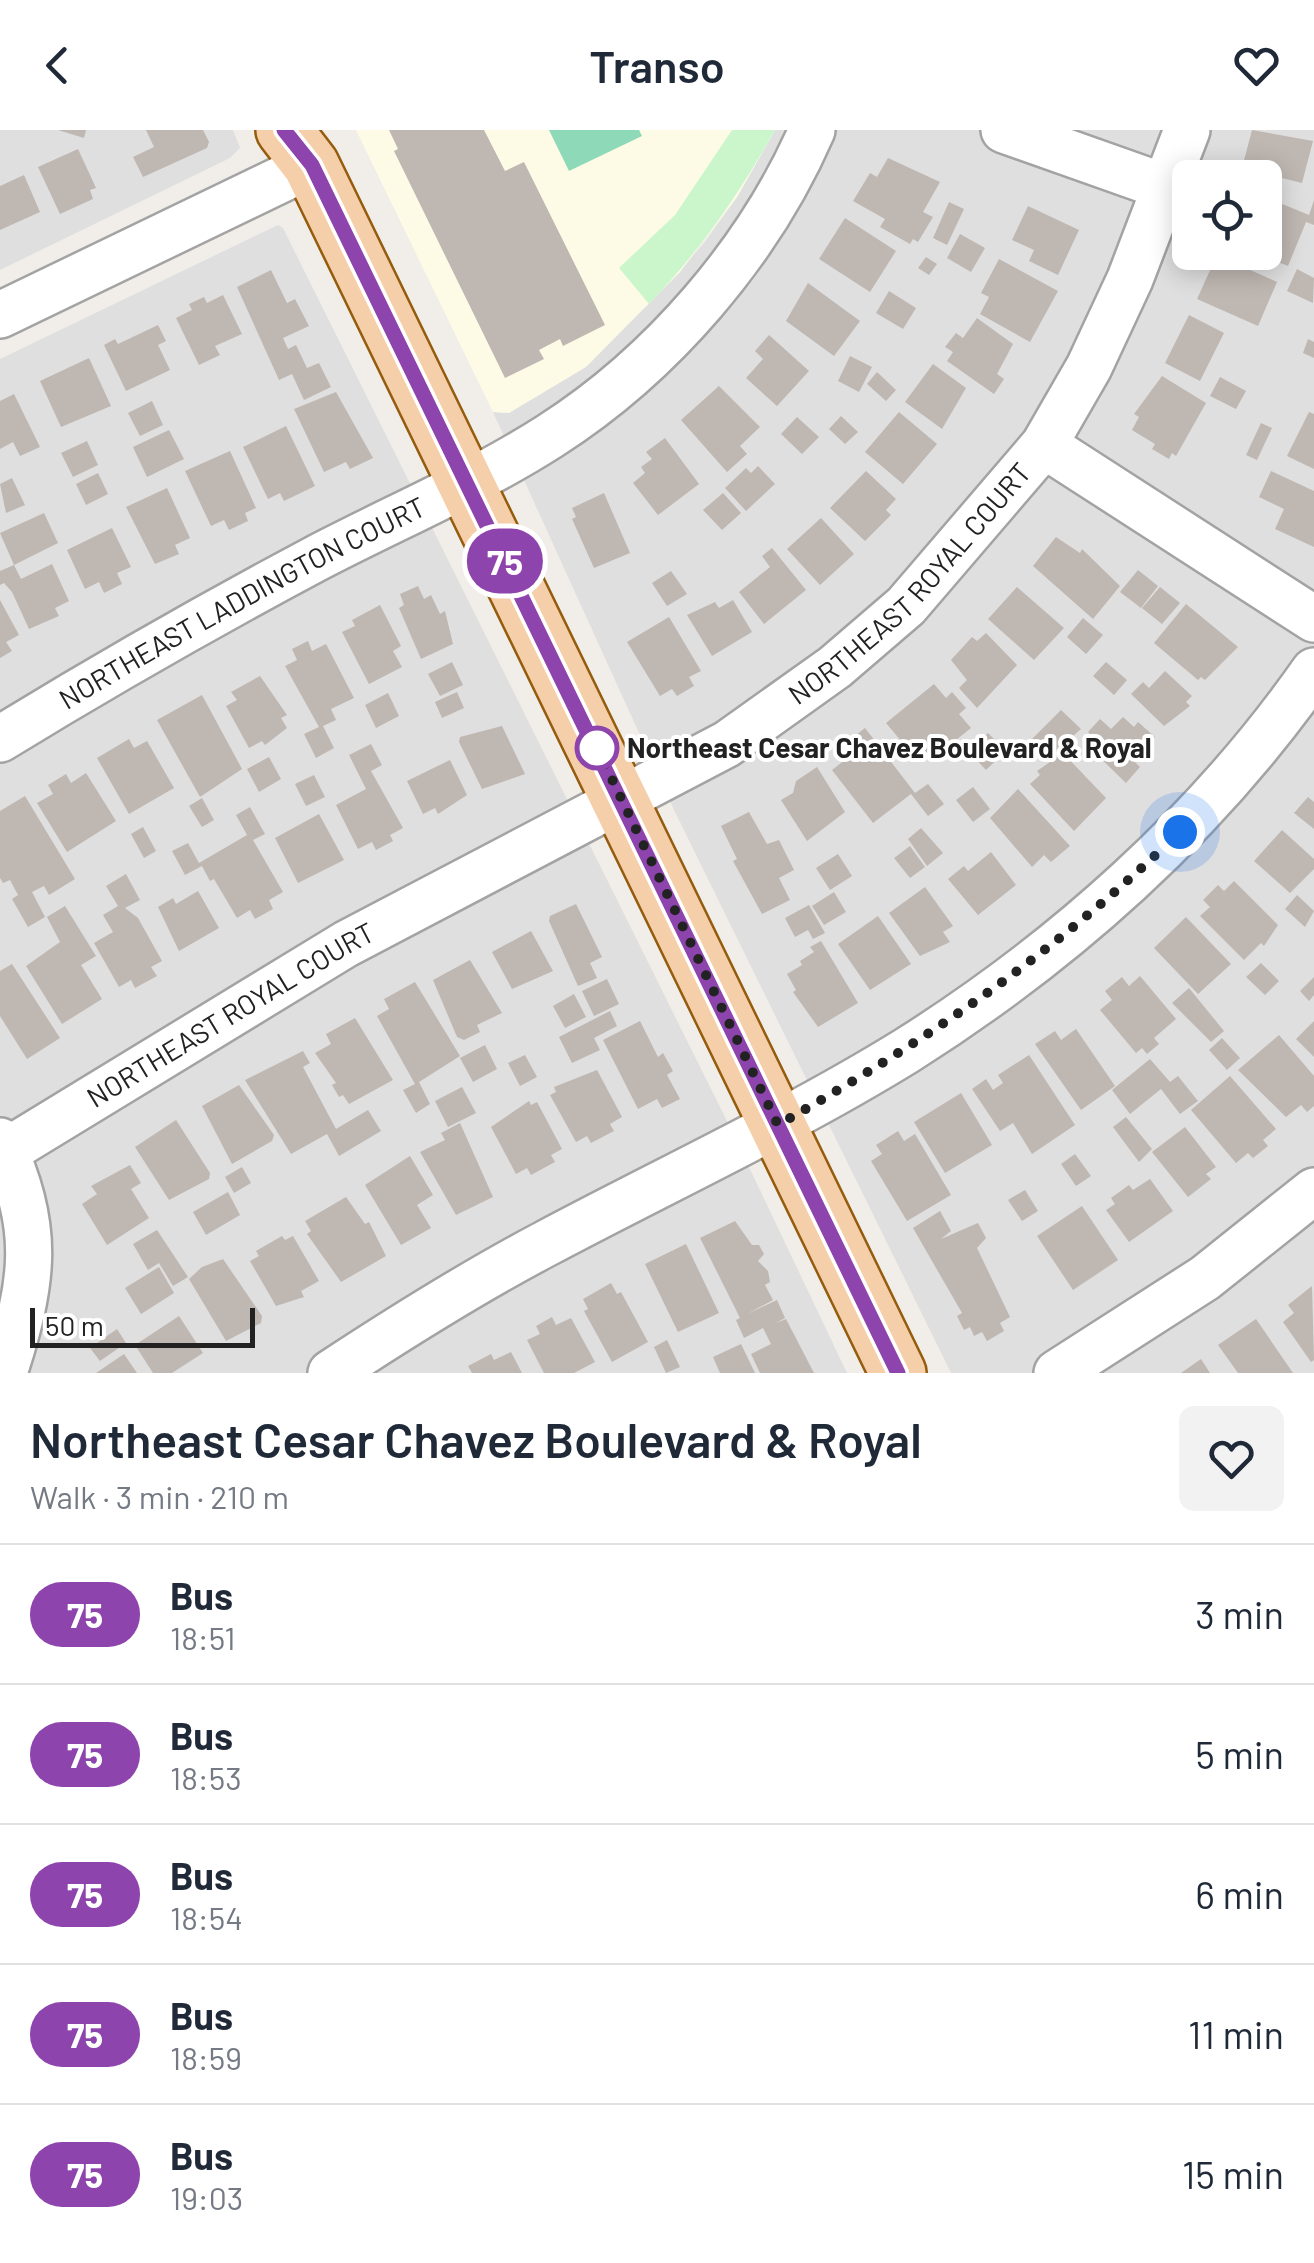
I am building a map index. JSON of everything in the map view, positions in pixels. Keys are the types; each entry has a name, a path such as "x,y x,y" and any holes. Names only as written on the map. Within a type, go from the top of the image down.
{"main road":[{"path":"299,142 898,1373"}],"street":[{"name":"NORTHEAST LADDINGTON COURT","path":"0,740 230,604 467,482 575,420 668,338 749,240 812,130"},
{"path":"1004,130 1168,188"},
{"name":"NORTHEAST ROYAL COURT","path":"2,1149 346,944 727,744 835,668 906,606 1044,445 1089,368 1168,188 1187,130"},
{"path":"0,315 299,142"},
{"path":"1044,445 1314,618"},
{"path":"330,1373 426,1310 545,1244 778,1125 963,1013 1075,928 1180,832 1263,738 1314,671"},
{"path":"2,1149 22,1186 29,1278 4,1373"},
{"path":"1057,1373 1205,1278 1314,1191"}],"shaded area":[{"path":"0,130 233,130 240,148 230,158 0,270"},
{"path":"356,130 775,130 737,197 680,272 586,367 509,413 493,412"},
{"path":"775,130 1314,130 1314,1373 951,1373 675,812 493,412 509,413 649,304 704,243 737,197"},
{"path":"278,225 283,228 730,1127 847,1373 0,1373 0,359"}],"green space":[{"path":"549,130 639,130 642,136 569,171"},
{"path":"732,130 775,130 718,221 649,304 619,268 675,215"}],"building":[{"path":"58,130 86,130 84,138"},
{"path":"146,130 203,130 209,142 207,148 143,177 133,157 154,147"},
{"path":"389,130 484,130 505,171 524,162 605,325 563,346 560,339 539,350 544,359 505,378 394,151 398,149"},
{"path":"1252,130 1313,141 1302,183 1282,178 1282,160 1244,160"},
{"path":"78,149 96,188 90,190 93,199 60,214 38,167"},
{"path":"888,158 940,182 923,212 933,217 918,242 913,239 910,244 880,227 885,219 853,201 870,173 877,177"},
{"path":"24,175 40,212 0,230 0,186"},
{"path":"1314,200 1314,225 1306,222 1288,266 1282,264 1282,204 1309,215"},
{"path":"949,202 964,209 947,245 933,238"},
{"path":"1028,206 1079,230 1058,275 1029,261 1034,250 1012,240"},
{"path":"845,218 896,251 870,292 819,259"},
{"path":"960,234 985,248 971,272 947,258"},
{"path":"926,257 937,264 929,275 918,268"},
{"path":"999,259 1058,291 1030,342 980,314 989,297 981,293"},
{"path":"1297,269 1314,278 1313,303 1287,291"},
{"path":"271,270 287,303 295,299 309,326 283,338 288,349 296,345 307,368 319,363 331,387 304,400 292,374 279,380 237,287"},
{"path":"1210,270 1250,270 1277,282 1258,326 1197,299"},
{"path":"808,283 860,321 834,356 786,321"},
{"path":"889,291 916,308 903,329 876,313"},
{"path":"223,295 242,334 215,346 220,355 199,365 176,318 192,310 189,304 204,297 207,303"},
{"path":"1189,315 1224,333 1200,381 1165,363"},
{"path":"977,318 1013,344 997,374 1004,379 994,394 947,361 953,352 945,347 956,333 963,338"},
{"path":"158,325 166,341 158,345 170,370 126,391 104,345 115,339 118,344"},
{"path":"769,335 809,371 777,406 746,378 763,359 755,351"},
{"path":"1308,339 1314,342 1314,358 1303,353"},
{"path":"850,356 872,367 859,392 838,381"},
{"path":"89,358 111,406 61,427 40,381"},
{"path":"933,364 966,388 942,429 905,402"},
{"path":"877,372 896,390 886,401 867,384"},
{"path":"1162,376 1206,403 1176,456 1172,453 1169,459 1152,449 1155,444 1132,430 1139,417 1134,414"},
{"path":"1220,377 1246,391 1236,409 1210,396"},
{"path":"719,386 760,427 740,446 747,454 727,472 681,420"},
{"path":"336,392 373,458 350,469 346,462 324,472 294,409"},
{"path":"14,394 40,447 20,456 13,442 0,449 0,401"},
{"path":"152,401 163,425 140,436 128,413"},
{"path":"899,412 937,444 903,484 865,452"},
{"path":"1309,412 1314,414 1314,469 1287,456"},
{"path":"841,416 858,432 845,444 829,429"},
{"path":"797,417 819,437 802,454 781,434"},
{"path":"1261,423 1272,428 1257,460 1246,455"},
{"path":"286,426 315,486 284,501 280,493 268,499 243,447"},
{"path":"169,430 184,459 147,477 133,447"},
{"path":"665,438 699,484 658,515 633,483 645,473 641,467 652,459 646,452"},
{"path":"87,441 98,465 73,477 61,453"},
{"path":"230,451 256,508 245,513 248,521 229,530 224,520 211,526 185,471"},
{"path":"758,466 775,484 746,511 725,488 746,468 751,473"},
{"path":"866,471 896,499 886,510 891,515 865,541 830,508"},
{"path":"1271,471 1314,491 1314,547 1275,529 1284,509 1259,497"},
{"path":"98,473 108,494 86,505 76,484"},
{"path":"12,478 25,505 6,513 0,484"},
{"path":"167,488 190,538 175,545 179,554 155,564 126,507"},
{"path":"604,493 630,553 594,568 572,519 576,517 572,508"},
{"path":"723,493 741,513 722,530 703,510"},
{"path":"44,513 58,543 14,565 0,533"},
{"path":"821,518 854,554 820,585 787,549"},
{"path":"112,528 131,567 117,573 122,584 104,593 99,582 85,589 67,550"},
{"path":"1056,537 1080,553 1082,549 1120,586 1093,619 1033,566"},
{"path":"772,548 806,590 764,624 739,592 770,567 762,556"},
{"path":"52,564 69,601 55,608 59,616 29,629 12,592 4,583 0,585 0,571 14,565 21,579"},
{"path":"1138,570 1158,586 1141,608 1120,592"},
{"path":"671,571 687,594 667,606 652,583"},
{"path":"418,586 424,599 431,595 440,614 445,611 453,644 421,659 399,608 404,605 400,594"},
{"path":"1017,587 1064,628 1034,660 988,619"},
{"path":"1160,587 1180,603 1162,624 1142,608"},
{"path":"0,600 19,635 6,642 12,651 0,658"},
{"path":"733,600 752,632 712,656 687,615 715,602 719,608"},
{"path":"1186,604 1238,647 1205,680 1198,680 1154,643"},
{"path":"380,605 401,646 393,651 402,667 369,684 342,632 355,626 352,620"},
{"path":"669,617 701,671 689,677 694,686 677,696 672,689 660,696 627,642"},
{"path":"1083,618 1103,635 1086,654 1067,637"},
{"path":"986,633 1017,665 977,708 959,688 967,680 951,660 972,637 977,641"},
{"path":"308,641 312,651 326,644 354,698 331,709 336,720 323,726 334,748 316,758 304,734 319,727 285,666 297,660 292,649"},
{"path":"452,662 463,685 440,696 428,674"},
{"path":"1106,662 1127,680 1114,695 1093,676"},
{"path":"1165,671 1192,696 1186,702 1190,706 1164,726 1131,694 1143,682 1149,688"},
{"path":"260,676 287,715 281,718 287,728 265,745 262,741 249,748 226,706 237,700 231,692"},
{"path":"934,684 946,698 952,692 966,708 959,714 971,728 951,744 945,737 917,760 886,723"},
{"path":"457,692 464,708 442,718 435,702"},
{"path":"388,693 399,716 376,728 365,705"},
{"path":"202,695 242,769 200,797 157,720"},
{"path":"1061,710 1081,729 1043,762 1026,745"},
{"path":"1123,717 1134,727 1138,722 1155,737 1133,760 1140,767 1126,783 1092,750 1095,747 1089,742 1094,738 1088,732 1100,719 1111,729"},
{"path":"502,726 525,774 482,789 460,737"},
{"path":"865,728 915,793 928,784 944,804 928,816 911,794 873,823 832,770 846,759 838,749"},
{"path":"988,733 1006,751 986,770 969,752"},
{"path":"129,739 134,748 147,741 174,788 129,814 97,758"},
{"path":"371,744 382,765 371,771 403,828 390,835 393,841 376,850 372,842 358,849 336,805 366,789 349,755"},
{"path":"1063,753 1106,798 1074,831 1030,784 1040,775 1037,771"},
{"path":"269,757 281,779 259,792 247,769"},
{"path":"450,760 467,795 438,814 435,808 423,814 407,781"},
{"path":"817,767 845,812 807,841 781,800 793,793 796,781"},
{"path":"86,773 116,821 67,852 37,803 53,794 48,785 66,774 71,783"},
{"path":"314,775 325,797 306,806 295,784"},
{"path":"973,787 990,809 973,822 956,800"},
{"path":"1018,789 1070,846 1051,862 1044,855 1032,867 990,818"},
{"path":"25,796 75,879 49,895 44,886 32,892 45,917 28,927 12,899 18,895 10,880 3,883 0,878 0,811"},
{"path":"1308,797 1314,802 1314,829 1294,813"},
{"path":"202,798 214,820 202,827 189,806"},
{"path":"250,807 265,834 253,840 283,892 269,900 273,909 255,919 250,910 237,918 202,866 185,875 172,851 188,843 199,863 247,835 236,815"},
{"path":"749,812 767,844 779,840 794,870 779,878 790,900 762,914 733,861 737,859 721,826"},
{"path":"319,814 344,860 298,883 275,838"},
{"path":"143,827 156,851 144,858 131,834"},
{"path":"921,828 943,853 927,866 908,839"},
{"path":"1282,830 1314,859 1314,869 1290,893 1254,861"},
{"path":"910,846 925,867 910,878 894,858"},
{"path":"991,852 1016,885 978,915 948,879 964,866 968,871"},
{"path":"838,854 852,876 830,890 816,868"},
{"path":"126,874 140,900 125,908 138,918 162,961 151,967 157,976 135,988 131,980 119,987 94,943 113,932 103,915 118,906 106,886"},
{"path":"1234,881 1278,925 1264,946 1261,943 1244,960 1200,916 1210,907 1203,900 1218,885 1224,891"},
{"path":"925,887 953,926 943,932 950,942 920,956 889,913"},
{"path":"198,891 219,928 179,951 158,907 173,898 176,904"},
{"path":"834,892 846,912 824,925 812,906"},
{"path":"1297,895 1314,911 1305,927 1285,909"},
{"path":"576,904 602,957 590,963 597,978 578,986 549,921 550,916"},
{"path":"809,905 825,933 813,939 808,930 795,937 785,918"},
{"path":"65,906 96,956 81,965 102,999 62,1024 26,966 60,942 47,917"},
{"path":"878,916 911,964 870,990 838,944"},
{"path":"1186,917 1231,964 1198,994 1154,948"},
{"path":"531,931 553,971 512,989 492,952"},
{"path":"821,941 858,1003 818,1027 793,992 796,990 787,974 802,965 800,961 814,952 810,947"},
{"path":"470,960 502,1013 477,1025 480,1032 464,1040 457,1037 433,980"},
{"path":"1261,963 1279,981 1265,995 1246,977"},
{"path":"12,964 60,1038 27,1059 0,1016 0,971"},
{"path":"1140,976 1176,1019 1154,1038 1159,1044 1147,1054 1142,1048 1136,1053 1100,1010 1112,1000 1105,991 1122,977 1129,986"},
{"path":"1314,977 1314,995 1309,1001 1300,991"},
{"path":"607,979 619,1004 594,1016 582,991"},
{"path":"415,982 460,1056 419,1082 430,1104 416,1113 403,1090 415,1084 377,1016 389,1009 384,999"},
{"path":"1189,988 1224,1031 1211,1042 1172,1003"},
{"path":"574,994 586,1017 565,1028 553,1006"},
{"path":"610,1011 617,1026 594,1038 600,1050 572,1063 559,1037"},
{"path":"355,1018 393,1080 349,1104 343,1095 339,1097 332,1085 336,1083 315,1053 331,1044 326,1034"},
{"path":"640,1021 658,1057 663,1053 673,1071 667,1075 680,1099 662,1108 657,1099 638,1109 603,1040"},
{"path":"1314,1021 1314,1057 1296,1039"},
{"path":"1076,1029 1115,1086 1081,1110 1035,1044 1055,1031 1061,1040"},
{"path":"1279,1035 1314,1076 1314,1106 1307,1112 1301,1105 1286,1117 1238,1070"},
{"path":"1222,1038 1240,1058 1227,1070 1209,1050"},
{"path":"485,1045 497,1069 473,1082 460,1058"},
{"path":"303,1051 310,1063 303,1067 336,1129 368,1110 381,1131 339,1156 327,1134 291,1154 245,1080"},
{"path":"525,1055 537,1077 520,1086 508,1063"},
{"path":"1029,1055 1075,1125 1032,1154 1013,1123 1000,1131 972,1089 986,1079 993,1090 1003,1083 998,1075"},
{"path":"1150,1059 1170,1082 1178,1076 1198,1101 1180,1114 1161,1089 1130,1114 1112,1090"},
{"path":"597,1070 622,1117 610,1124 614,1131 591,1143 587,1136 576,1142 550,1095 556,1092 554,1087"},
{"path":"1230,1076 1276,1129 1263,1140 1268,1146 1253,1158 1248,1153 1236,1163 1191,1110"},
{"path":"239,1085 274,1135 272,1141 232,1164 202,1106"},
{"path":"462,1087 476,1113 448,1127 435,1101"},
{"path":"961,1093 992,1145 945,1173 914,1122"},
{"path":"529,1101 531,1105 537,1102 562,1149 551,1155 555,1162 531,1175 527,1168 516,1174 491,1127"},
{"path":"1126,1117 1152,1149 1139,1162 1113,1127"},
{"path":"176,1120 210,1173 209,1179 169,1200 135,1147"},
{"path":"460,1123 493,1197 456,1215 420,1152 445,1140 441,1133"},
{"path":"1185,1127 1216,1167 1206,1174 1211,1179 1188,1197 1152,1152"},
{"path":"898,1131 904,1141 915,1134 951,1195 907,1221 871,1161 882,1154 876,1145"},
{"path":"1075,1154 1091,1176 1076,1186 1061,1164"},
{"path":"410,1156 433,1195 417,1205 431,1228 401,1245 365,1185"},
{"path":"130,1165 141,1183 131,1189 149,1218 107,1245 82,1204 97,1194 91,1186"},
{"path":"242,1167 251,1183 234,1193 225,1177"},
{"path":"1150,1179 1173,1211 1129,1242 1106,1210 1115,1204 1111,1198 1129,1185 1133,1190"},
{"path":"1025,1190 1038,1211 1022,1221 1008,1200"},
{"path":"228,1192 240,1215 206,1235 193,1212"},
{"path":"346,1197 365,1224 369,1222 386,1256 341,1282 307,1234 311,1231 305,1221"},
{"path":"1082,1206 1118,1260 1073,1290 1037,1236"},
{"path":"940,1211 951,1231 941,1239 978,1223 986,1238 977,1248 1010,1317 1000,1323 1004,1331 987,1341 982,1332 974,1336 970,1327 964,1330 957,1316 962,1313 913,1228"},
{"path":"735,1221 752,1245 759,1245 764,1254 758,1261 768,1271 770,1282 765,1285 773,1300 747,1314 777,1300 785,1318 776,1323 786,1319 814,1373 760,1373 751,1354 771,1344 763,1328 744,1338 736,1320 740,1318 700,1238"},
{"path":"157,1230 188,1277 173,1286 159,1263 148,1270 133,1244"},
{"path":"282,1236 285,1240 293,1236 319,1281 301,1291 304,1297 276,1306 250,1261 259,1256 256,1251"},
{"path":"686,1244 719,1313 678,1332 645,1264"},
{"path":"223,1259 262,1316 261,1323 226,1341 189,1279 202,1267"},
{"path":"159,1267 174,1293 141,1314 125,1288"},
{"path":"611,1283 617,1294 621,1292 648,1342 612,1362 584,1311 588,1309 583,1299"},
{"path":"1312,1286 1311,1362 1283,1322 1294,1313 1288,1305"},
{"path":"179,1316 203,1353 172,1373 153,1373 135,1345"},
{"path":"552,1317 556,1325 571,1318 595,1362 574,1373 544,1373 527,1340 540,1334 536,1326"},
{"path":"1256,1319 1293,1373 1238,1373 1218,1345"},
{"path":"117,1329 126,1343 100,1361 90,1348"},
{"path":"667,1340 680,1367 666,1373 654,1347"},
{"path":"741,1344 755,1373 720,1373 713,1357"},
{"path":"511,1352 522,1373 472,1373 468,1366 491,1354 494,1360"},
{"path":"124,1354 137,1373 96,1373"},
{"path":"1201,1359 1210,1373 1181,1373"}],"bus line":[{"name":"75","path":"284,130 312,165 898,1373"}],"place":[{"name":"Northeast Cesar Chavez Boulevard & Royal","path":"597,748"}],"route":[{"path":"597,748 778,1125 904,1052 1022,972 1180,832"}]}
